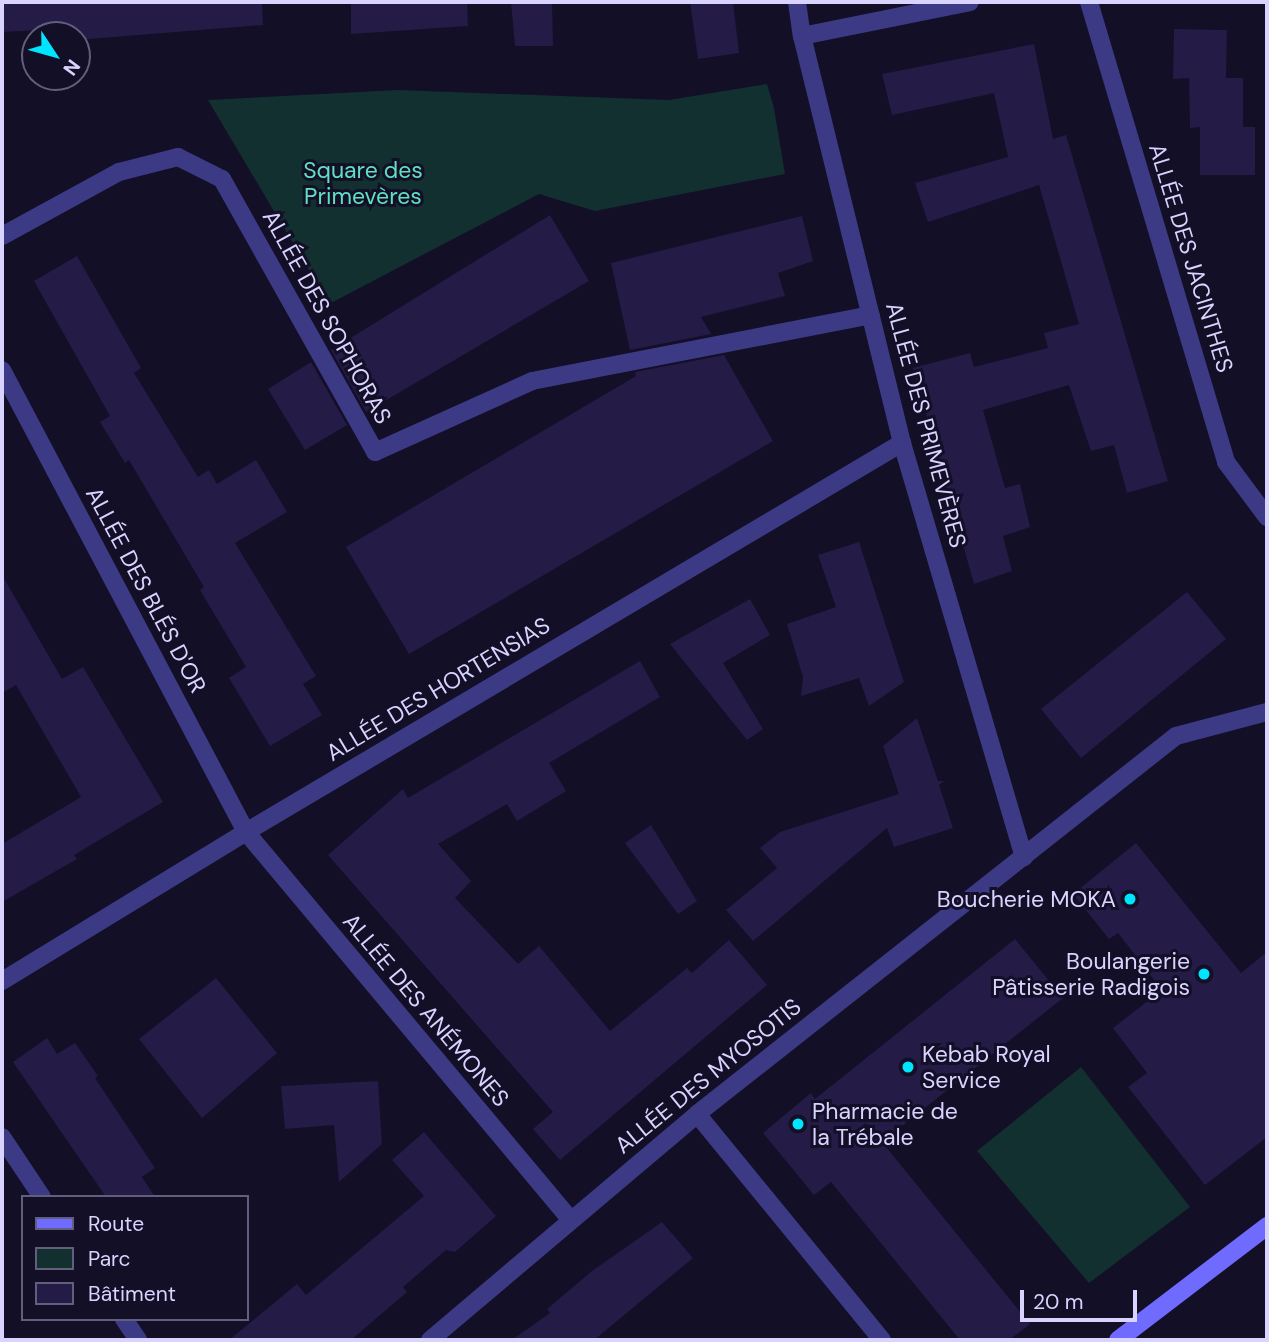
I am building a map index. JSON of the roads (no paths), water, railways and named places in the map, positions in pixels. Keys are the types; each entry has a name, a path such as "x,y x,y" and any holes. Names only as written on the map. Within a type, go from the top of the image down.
{"street":[{"name":"ALLÉE DES PRIMEVÈRES","path":"797,2 802,36 902,443 1024,857"},
{"path":"802,36 970,2"},
{"name":"ALLÉE DES JACINTHES","path":"1089,2 1226,462 1267,517"},
{"name":"ALLÉE DES SOPHORAS","path":"2,236 119,172 178,157 222,179 375,452 532,381 871,315"},
{"name":"ALLÉE DES BLÉS D'OR","path":"2,370 246,832"},
{"name":"ALLÉE DES HORTENSIAS","path":"2,981 246,832 902,443"},
{"name":"ALLÉE DES MYOSOTIS","path":"430,1340 697,1114 1176,736 1267,712"},
{"name":"ALLÉE DES ANÉMONES","path":"246,832 570,1219"},
{"path":"697,1114 881,1340"},
{"path":"2,1137 41,1195"},
{"path":"1118,1340 1267,1226"},
{"path":"125,1321 138,1340"}],"place":[{"name":"Boucherie MOKA","path":"1130,899"},
{"name":"Boulangerie Pâtisserie Radigois","path":"1204,974"},
{"name":"Kebab Royal Service","path":"908,1067"},
{"name":"Pharmacie de la Trébale","path":"798,1124"}],"park label":[{"name":"Square des Primevères","path":"363,183"}]}
